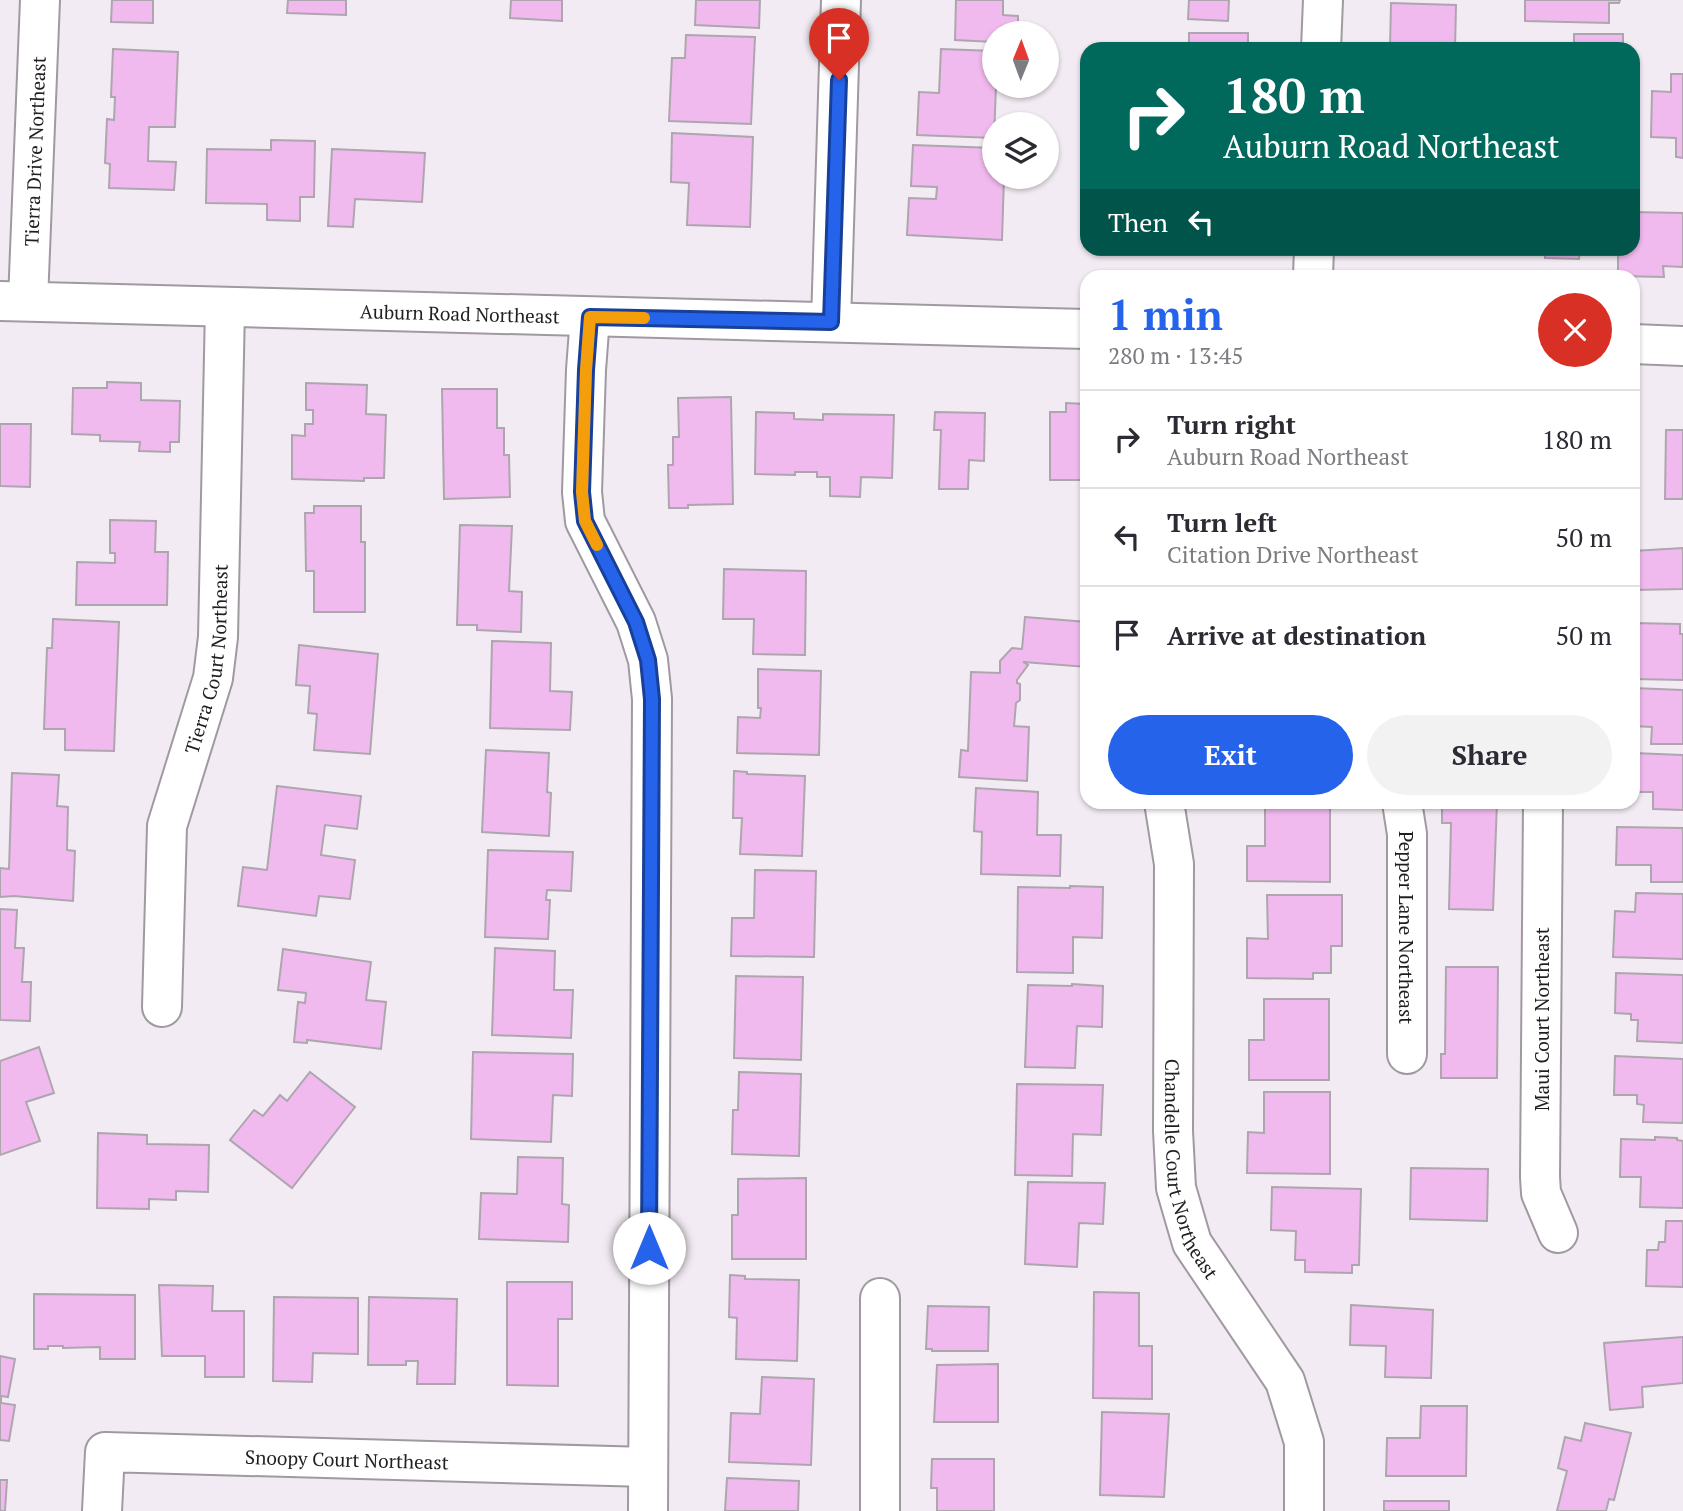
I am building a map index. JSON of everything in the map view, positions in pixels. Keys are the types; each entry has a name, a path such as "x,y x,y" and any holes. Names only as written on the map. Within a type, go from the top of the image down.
{"street":[{"name":"Tierra Drive Northeast","path":"14,301 40,0"},
{"path":"831,322 841,0"},
{"path":"1321,42 1323,0"},
{"name":"Auburn Road Northeast","path":"14,301 1080,329"},
{"name":"Tierra Court Northeast","path":"162,1007 167,826 213,678 218,637 225,308"},
{"path":"590,317 582,492 585,521 636,622 648,660 652,699 648,1511"},
{"path":"1640,344 1683,346"},
{"name":"Chandelle Court Northeast","path":"1165,809 1174,864 1173,1131 1176,1188 1192,1243 1285,1381 1304,1442 1304,1511"},
{"name":"Pepper Lane Northeast","path":"1403,809 1407,834 1407,1054"},
{"name":"Maui Court Northeast","path":"1543,809 1540,1177 1541,1193 1558,1233"},
{"path":"880,1298 880,1511"},
{"name":"Snoopy Court Northeast","path":"102,1511 105,1452 648,1467"}],"building":[{"path":"112,0 153,0 153,23 111,22"},
{"path":"288,0 346,0 346,15 287,13"},
{"path":"511,0 562,0 562,21 510,18"},
{"path":"696,0 760,0 759,28 695,25"},
{"path":"956,0 1003,0 1003,15 1018,16 1018,21 982,21 982,41 955,40"},
{"path":"1189,0 1229,0 1228,21 1188,19"},
{"path":"1525,0 1620,0 1619,3 1609,3 1609,23 1525,21"},
{"path":"1391,3 1456,5 1455,42 1390,42"},
{"path":"1189,33 1248,33 1248,42 1189,42"},
{"path":"1574,34 1623,34 1623,42 1574,42"},
{"path":"686,35 755,37 751,124 669,121 672,58 685,58"},
{"path":"113,49 178,52 175,127 149,127 148,161 176,162 174,190 109,188 110,164 105,163 107,119 114,120 115,97 111,97"},
{"path":"941,49 982,51 982,98 996,98 995,112 982,112 982,138 917,135 919,92 939,93"},
{"path":"1671,74 1683,74 1683,158 1676,157 1676,138 1651,137 1652,91 1671,92"},
{"path":"672,133 753,137 750,227 687,225 689,183 671,182"},
{"path":"271,140 315,141 314,197 300,197 300,221 267,220 267,204 206,203 207,149 271,150"},
{"path":"913,145 982,148 982,189 1004,189 1002,240 907,235 909,198 936,199 937,187 911,186"},
{"path":"332,149 425,153 422,202 355,199 353,227 328,226"},
{"path":"1640,212 1683,213 1683,267 1663,266 1664,277 1640,276 1640,270 1618,270 1618,256 1640,256"},
{"path":"1545,256 1579,256 1579,259"},
{"path":"107,382 141,383 141,400 180,401 179,442 170,442 170,452 139,451 140,442 100,441 100,435 72,434 73,388 107,388"},
{"path":"306,383 367,385 366,414 386,415 384,478 364,478 364,481 292,479 292,435 305,436 305,424 313,424 313,410 306,410"},
{"path":"442,389 497,389 497,428 504,428 504,455 509,455 510,497 444,499"},
{"path":"731,397 733,504 669,508 668,465 673,465 673,437 679,437 678,398"},
{"path":"1066,403 1080,404 1080,480 1050,480 1050,412 1066,412"},
{"path":"756,412 794,413 794,419 823,420 823,414 894,415 892,478 861,477 860,497 830,496 830,477 817,477 817,472 795,472 795,475 755,474"},
{"path":"935,412 985,413 984,461 969,460 968,489 939,489 941,430 934,430"},
{"path":"0,424 31,424 30,487 0,486"},
{"path":"1666,430 1683,430 1683,499 1665,499"},
{"path":"314,506 361,506 361,542 365,542 365,612 314,612 314,571 306,571 305,513 314,513"},
{"path":"110,520 156,521 155,552 168,552 167,605 76,605 77,562 115,563 115,553 110,553"},
{"path":"460,525 512,526 509,591 522,592 521,632 477,630 477,625 457,625"},
{"path":"1683,548 1683,589 1640,590 1640,551"},
{"path":"724,569 806,571 805,655 753,654 754,619 723,619"},
{"path":"1025,617 1080,621 1080,666 1023,662 1028,665 1017,680 1020,684 1020,700 1016,703 1014,726 1029,727 1027,781 959,777 961,750 968,751 971,672 1000,673 1000,661 1012,648 1022,649"},
{"path":"53,619 119,622 114,751 65,750 65,729 44,729 47,648 52,648"},
{"path":"1640,623 1680,624 1680,634 1683,634 1683,680 1640,679"},
{"path":"492,641 551,643 550,691 572,692 570,730 490,728"},
{"path":"299,645 378,654 370,754 314,750 317,714 308,713 310,686 296,685"},
{"path":"758,669 821,671 819,755 737,753 738,717 760,718"},
{"path":"1640,688 1683,690 1683,744 1651,744 1652,727 1640,726"},
{"path":"486,750 549,753 549,836 482,832"},
{"path":"1640,753 1683,755 1683,810 1653,809 1653,792 1640,792"},
{"path":"734,771 805,776 802,856 740,854 742,818 733,818"},
{"path":"12,773 59,775 57,806 68,807 67,850 75,851 73,901 0,897 0,868 9,869"},
{"path":"277,786 361,796 357,829 325,825 321,855 355,860 350,899 319,896 316,916 238,906 243,867 267,870"},
{"path":"976,788 1038,792 1037,835 1061,835 1060,876 981,874 982,832 974,831"},
{"path":"1265,809 1330,809 1330,882 1247,881 1247,846 1265,846"},
{"path":"1442,809 1497,809 1493,910 1449,909 1451,823 1442,823"},
{"path":"1617,827 1683,828 1683,882 1651,882 1651,865 1616,865"},
{"path":"488,850 573,852 571,891 547,890 546,900 550,900 548,939 485,937"},
{"path":"755,870 816,871 814,957 731,956 732,918 754,918"},
{"path":"1018,887 1103,887 1102,938 1073,937 1073,973 1017,972"},
{"path":"1636,893 1683,894 1683,959 1613,957 1615,911 1635,912"},
{"path":"1267,895 1342,895 1342,946 1331,946 1331,973 1313,973 1313,979 1247,978 1247,938 1268,939"},
{"path":"0,909 17,910 15,948 24,948 22,982 31,982 30,1021 0,1020"},
{"path":"495,948 555,951 554,990 573,990 571,1038 492,1035"},
{"path":"283,949 371,962 366,1000 386,1002 381,1049 307,1040 307,1043 294,1042 298,1002 305,1003 306,993 278,990"},
{"path":"1446,967 1498,967 1497,1078 1441,1078 1441,1054 1445,1054"},
{"path":"1616,973 1683,975 1683,1043 1637,1041 1638,1020 1631,1020 1631,1014 1615,1013"},
{"path":"736,976 803,977 801,1060 734,1058"},
{"path":"1028,985 1103,986 1102,1027 1077,1026 1075,1068 1025,1067"},
{"path":"1264,999 1329,999 1329,1080 1249,1080 1249,1040 1264,1040"},
{"path":"39,1047 54,1093 26,1102 40,1141 0,1155 0,1061"},
{"path":"473,1052 573,1054 572,1096 553,1095 551,1142 471,1139"},
{"path":"1615,1056 1683,1059 1683,1123 1643,1122 1644,1105 1637,1104 1637,1095 1614,1095"},
{"path":"310,1072 355,1107 292,1188 230,1140 254,1110 263,1116 280,1095 287,1101"},
{"path":"739,1072 801,1074 799,1156 732,1154 733,1110 738,1110"},
{"path":"1017,1084 1103,1085 1101,1135 1073,1134 1072,1176 1015,1175"},
{"path":"1264,1092 1330,1092 1330,1174 1247,1173 1248,1132 1264,1133"},
{"path":"98,1133 147,1135 147,1144 209,1145 208,1192 176,1191 176,1200 149,1199 149,1209 97,1208"},
{"path":"1655,1137 1677,1138 1683,1141 1683,1208 1640,1207 1641,1177 1620,1177 1621,1139 1655,1140"},
{"path":"518,1157 563,1158 562,1204 569,1205 568,1242 479,1239 481,1193 517,1194"},
{"path":"1411,1168 1488,1169 1487,1221 1410,1219"},
{"path":"806,1178 806,1259 732,1259 732,1215 738,1215 738,1179"},
{"path":"1028,1182 1105,1183 1103,1224 1079,1223 1077,1267 1025,1264"},
{"path":"1272,1187 1361,1189 1359,1265 1352,1265 1352,1273 1305,1272 1305,1260 1295,1260 1296,1231 1271,1230"},
{"path":"1666,1221 1683,1221 1683,1287 1646,1286 1647,1250 1658,1250 1659,1242 1665,1242"},
{"path":"730,1275 745,1276 745,1279 799,1280 797,1361 736,1359 737,1318 729,1317"},
{"path":"507,1282 572,1282 572,1319 558,1319 558,1386 507,1385"},
{"path":"159,1285 213,1286 212,1311 244,1311 244,1377 205,1377 205,1356 162,1356"},
{"path":"1094,1292 1139,1293 1139,1346 1152,1346 1152,1399 1093,1398"},
{"path":"34,1294 135,1295 135,1359 100,1359 100,1347 48,1346 48,1349 34,1349"},
{"path":"274,1297 358,1298 358,1354 313,1353 312,1382 273,1381"},
{"path":"369,1297 457,1299 455,1384 417,1384 418,1361 406,1361 406,1365 368,1365"},
{"path":"1351,1305 1433,1310 1431,1378 1385,1377 1386,1346 1350,1345"},
{"path":"928,1306 989,1307 988,1351 926,1349"},
{"path":"1683,1337 1683,1383 1642,1387 1643,1407 1610,1410 1604,1343"},
{"path":"0,1356 15,1359 8,1397 1,1396 1,1403 15,1405 9,1441 0,1440"},
{"path":"998,1364 998,1422 934,1422 937,1365"},
{"path":"762,1377 814,1379 811,1465 729,1462 731,1413 760,1414"},
{"path":"1421,1406 1467,1406 1466,1476 1386,1476 1387,1438 1420,1438"},
{"path":"1102,1412 1169,1414 1164,1497 1100,1495"},
{"path":"1585,1423 1631,1433 1614,1500 1609,1499 1606,1511 1557,1511 1567,1471 1558,1468 1565,1437 1581,1441"},
{"path":"932,1459 994,1459 994,1511 937,1511 937,1488 931,1488"},
{"path":"727,1478 799,1481 798,1511 725,1511"},
{"path":"0,1480 7,1480 5,1511 0,1511"},
{"path":"1384,1501 1449,1501 1449,1511 1384,1511"}],"slow traffic":[{"path":"597,545 585,521 582,492 590,317 644,318"}],"route":[{"path":"649,1248 652,699 648,660 636,622 585,521 582,492 590,317 831,322 839,80"}]}
